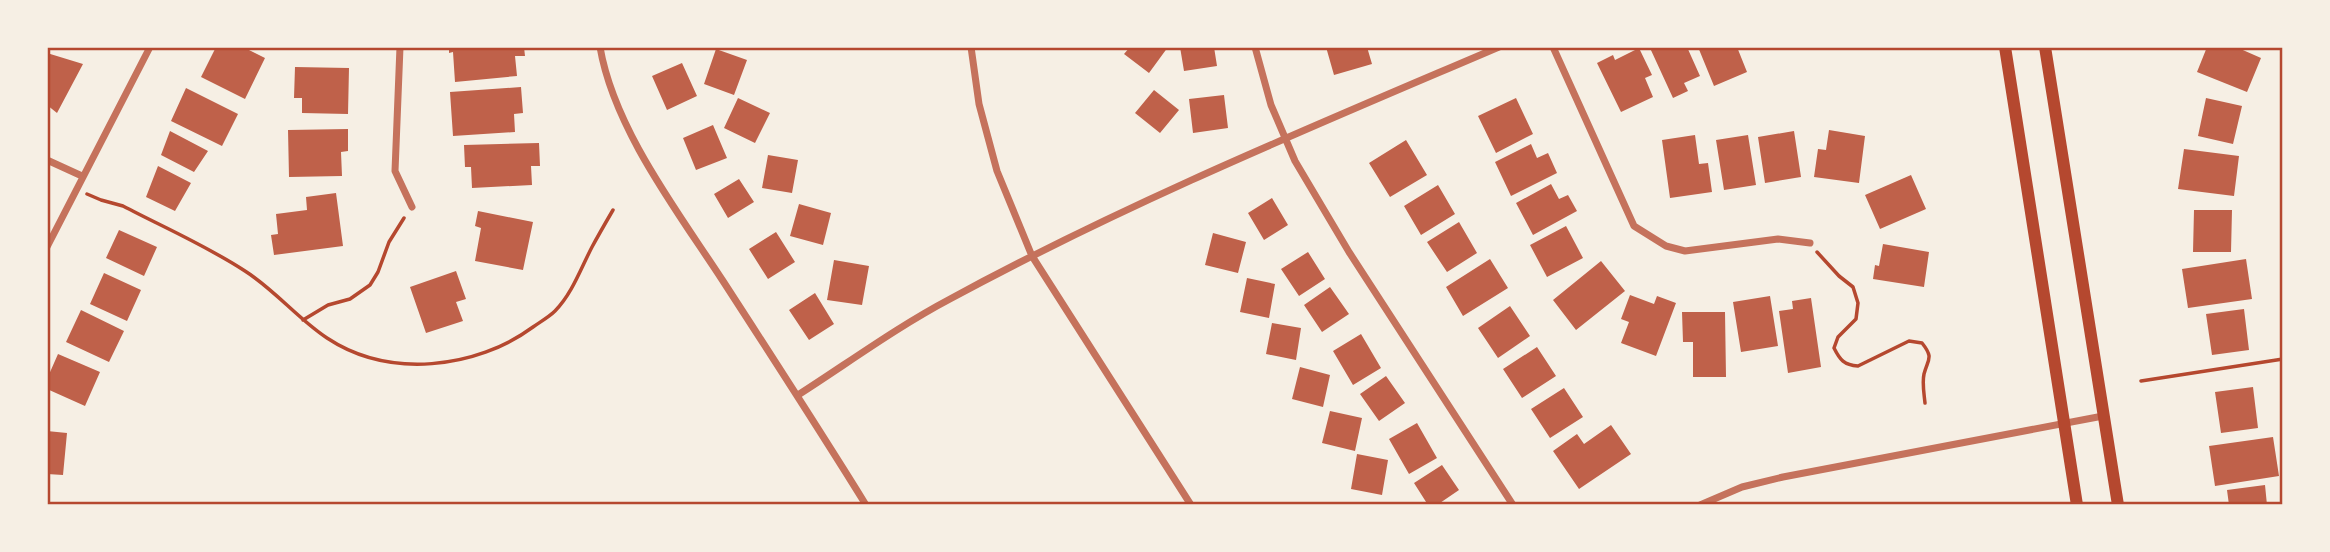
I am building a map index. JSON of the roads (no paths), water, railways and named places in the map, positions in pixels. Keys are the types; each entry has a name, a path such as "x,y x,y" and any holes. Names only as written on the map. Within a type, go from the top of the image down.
{"main road":[{"path":"2005,47 2077,505"},
{"path":"2045,47 2118,505"}],"street":[{"path":"47,247 150,47"},
{"path":"400,47 396,171 412,207"},
{"path":"600,47 621,114 655,176 866,505"},
{"path":"971,47 979,104 997,171 1032,256 1191,505"},
{"path":"1255,47 1271,105 1284,139 1349,252 1513,505"},
{"path":"798,396 948,299 1032,256 1157,194 1499,47"},
{"path":"1553,47 1634,226 1666,246 1685,251 1778,239 1810,243"},
{"path":"47,160 82,176"},
{"path":"1700,505 1742,487 1783,477 2103,416"}]}
